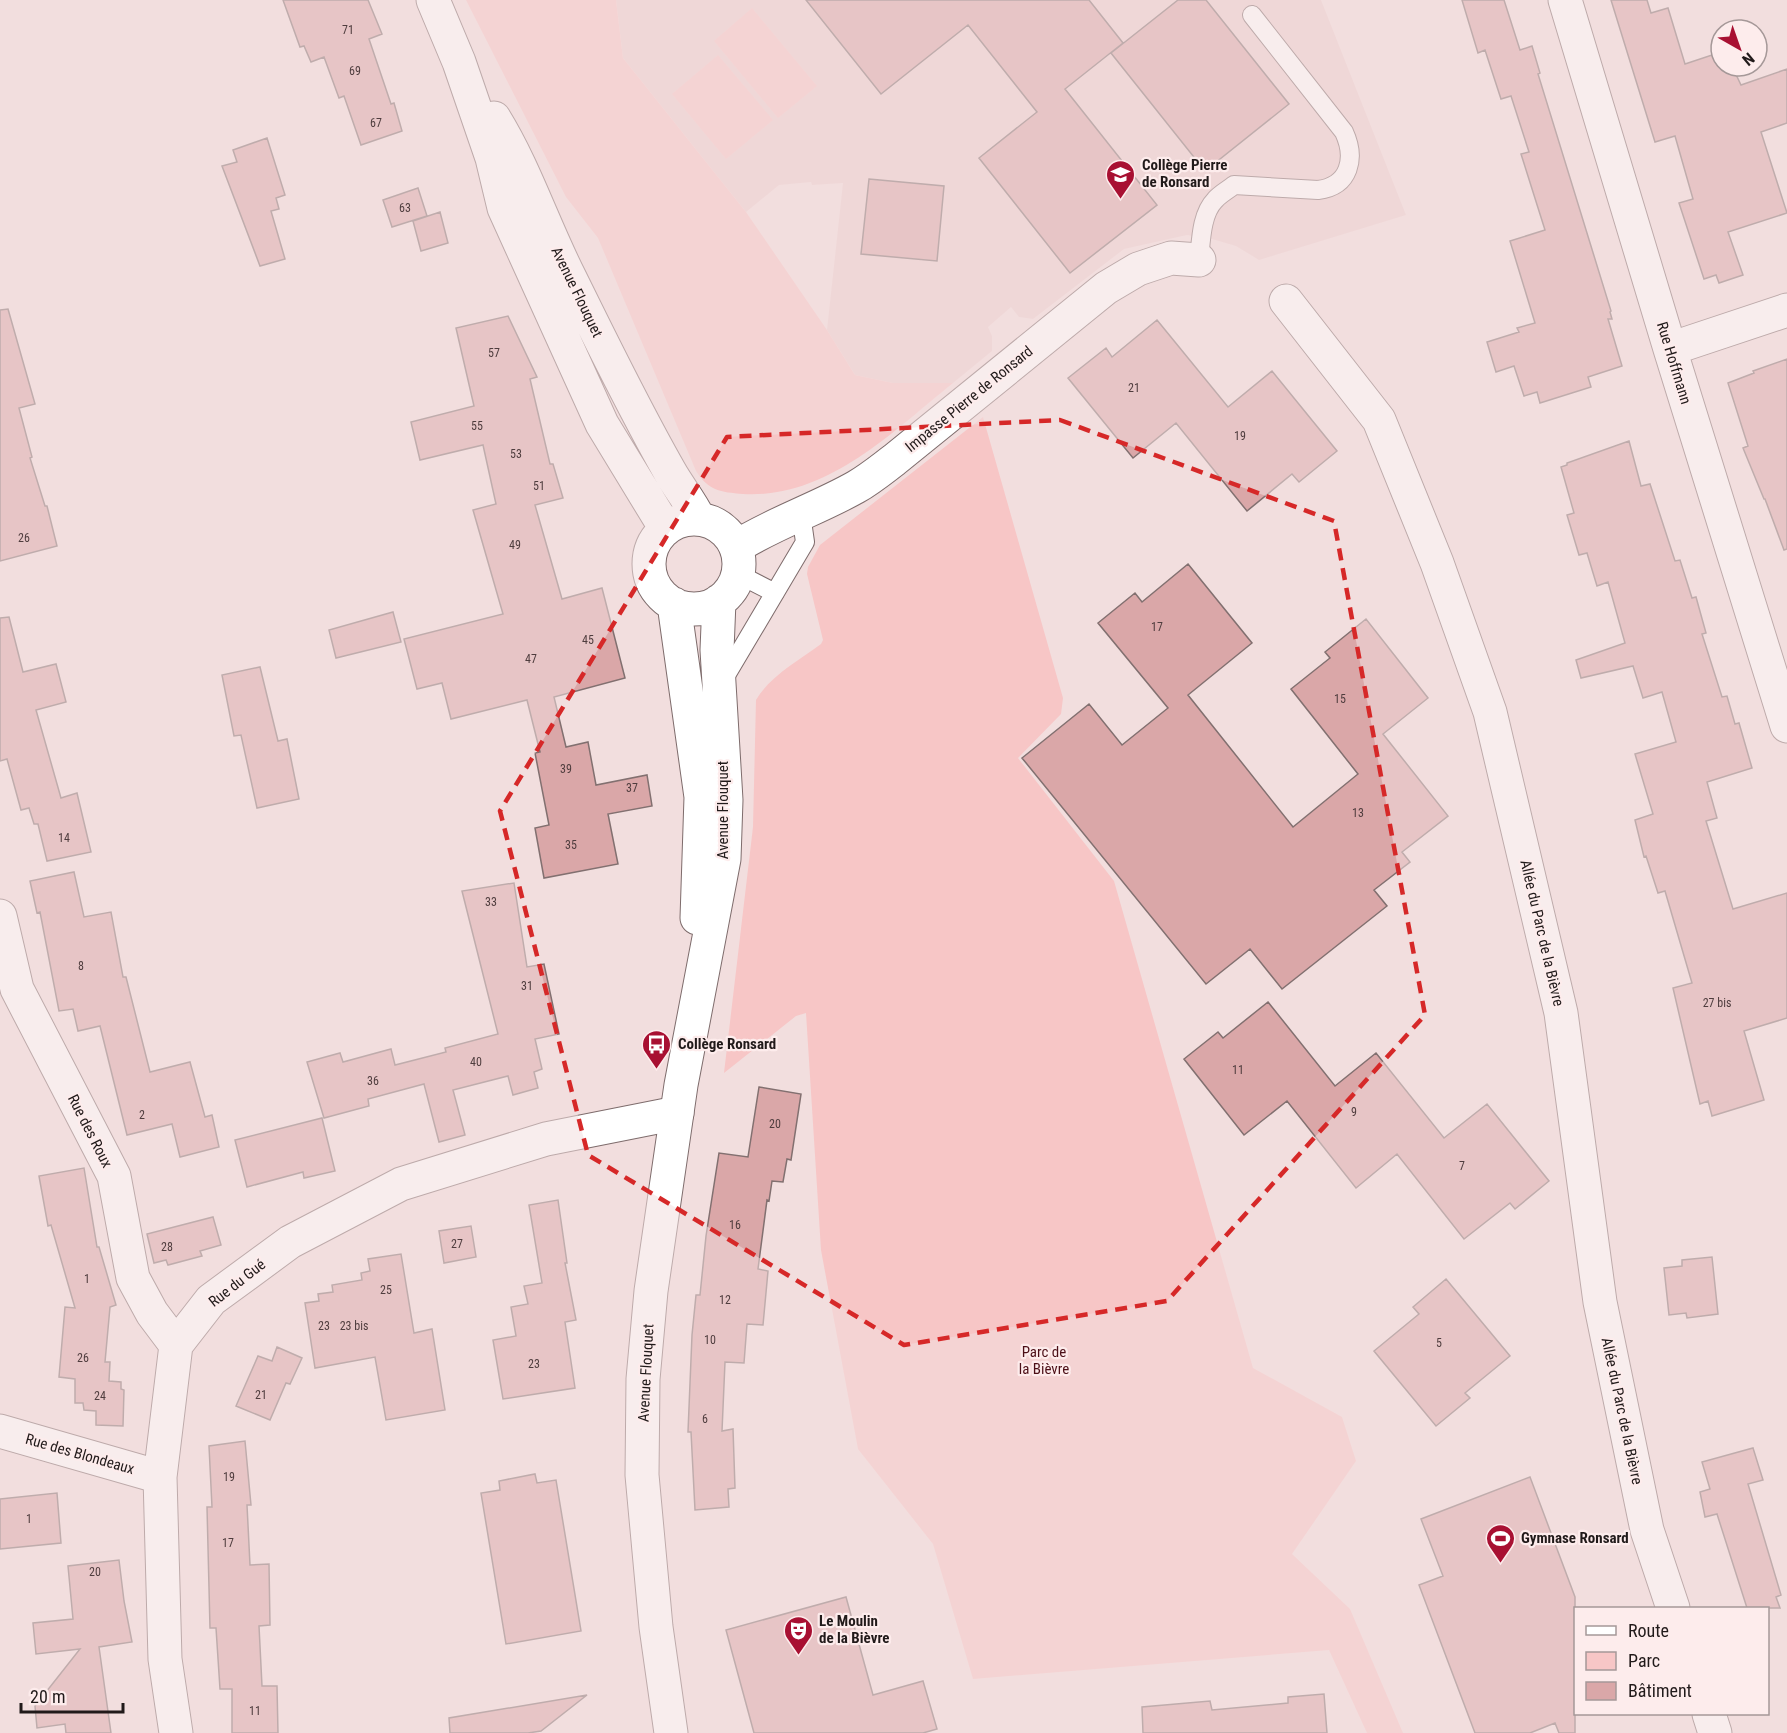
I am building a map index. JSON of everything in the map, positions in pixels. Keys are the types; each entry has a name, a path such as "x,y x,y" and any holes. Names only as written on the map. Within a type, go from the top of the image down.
{"street":[{"name":"Avenue Flouquet","path":"432,0 459,62 492,158 508,219 602,424 666,529"},
{"name":"Rue Hoffmann","path":"1564,0 1787,726"},
{"name":"Avenue Flouquet","path":"459,62 511,146 549,236 624,388 672,476 688,498 699,519"},
{"name":"Impasse Pierre de Ronsard","path":"737,561 759,532 858,486 1106,288 1138,269 1171,258 1199,260"},
{"name":"Allée du Parc de la Bièvre","path":"1286,301 1379,420 1437,563 1490,712 1562,1013 1600,1302 1647,1530 1673,1607"},
{"path":"1670,349 1787,310"},
{"path":"699,519 722,528 737,561 735,585 719,601 697,609 674,604 655,587 649,562 651,549 666,529 676,522 699,519"},
{"name":"Avenue Flouquet","path":"671,1733 656,1627 642,1475 643,1379 651,1291 677,1113 693,1015 724,859 726,800 718,687 719,601"},
{"name":"Avenue Flouquet","path":"674,604 701,797 693,1015"},
{"name":"Rue des Roux","path":"0,916 17,989 114,1176 133,1278 152,1313 176,1345"},
{"name":"Rue du Gué","path":"176,1345 211,1300 290,1242 401,1184 546,1138 677,1113"},
{"path":"176,1345 160,1477 165,1659 176,1733"},
{"name":"Rue des Blondeaux","path":"0,1431 160,1477"},
{"path":"1710,1715 1715,1733"}],"lane":[{"path":"1199,260 1208,211 1214,201 1234,185 1328,189 1342,177 1351,158 1350,145 1344,132 1252,15"},
{"path":"718,687 805,542 801,514"},
{"path":"737,561 775,593"}],"highlighted area":[{"path":"1060,420 1334,521 1425,1015 1167,1301 904,1345 588,1155 500,811 727,437"}],"shaded area":[{"name":"Collège Pierre de Ronsard","path":"616,0 1321,0 1406,215 1259,260 1236,246 1187,235 1124,249 1033,319 1019,317 1011,307 988,327 992,336 992,351 953,383 893,383 855,375 827,330 843,183 812,185 811,182 779,185 746,212 623,58"}],"green space":[{"path":"466,0 616,0 623,58 746,212 855,375 893,383 953,383 857,459 803,486 774,493 743,494 711,487 696,471 598,238 566,197"},
{"path":"752,8 817,86 778,118 714,41"},
{"path":"718,55 773,120 726,159 672,94"},
{"name":"Parc de la Bièvre","path":"983,417 1063,698 1061,714 1018,758 1114,881 1253,1368 1342,1417 1356,1461 1292,1554 1350,1609 1403,1733 1367,1733 1329,1650 973,1679 933,1544 858,1449 821,1250 806,1013 796,1016 724,1073 753,827 756,700 777,676 821,644 823,640 807,574 808,567 820,545"}],"building":[{"path":"283,0 368,0 382,34 369,39 391,104 394,103 402,131 361,145 344,96 339,98 324,57 311,62 304,46 300,47"},
{"path":"806,0 1089,0 1123,43 1065,89 1157,205 1070,273 979,158 1037,112 968,25 881,94"},
{"path":"1178,0 1206,0 1289,104 1205,171 1111,53"},
{"path":"1462,0 1504,0 1520,50 1532,46 1540,73 1538,74 1611,311 1612,319 1608,319 1622,366 1588,377 1591,387 1540,403 1537,392 1524,396 1514,366 1496,372 1487,342 1519,332 1517,328 1535,323 1510,241 1545,230 1521,154 1529,152 1511,96 1501,99 1485,50 1478,53"},
{"path":"1611,0 1647,0 1651,13 1668,8 1685,64 1709,56 1709,78 1738,78 1741,85 1761,78 1769,78 1769,75 1787,69 1787,123 1761,132 1787,213 1728,232 1743,275 1719,283 1716,275 1704,279 1679,203 1693,199 1675,136 1655,142"},
{"path":"267,138 285,195 276,198 279,209 271,211 285,259 260,266 222,166 237,162 233,150"},
{"path":"869,179 944,186 937,261 861,254"},
{"path":"418,188 427,216 392,227 383,200"},
{"path":"440,212 448,243 421,251 413,221"},
{"path":"8,309 35,404 19,408 32,457 30,458 45,506 47,506 57,546 0,561 0,310"},
{"path":"508,316 537,377 530,379 550,464 553,464 563,498 535,505 562,599 602,588 625,678 554,697 566,747 588,742 596,785 647,775 652,806 608,814 618,864 544,878 535,828 549,825 535,753 540,752 527,700 451,719 442,683 417,689 404,639 503,614 473,510 496,504 483,445 420,460 411,422 474,406 456,328"},
{"path":"1157,320 1228,407 1272,371 1337,451 1299,482 1292,474 1247,511 1176,423 1133,458 1068,378 1106,348 1112,357"},
{"path":"1787,359 1787,549 1784,550 1743,448 1748,446 1728,383"},
{"path":"1629,441 1641,486 1650,484 1675,561 1680,560 1692,598 1696,597 1706,633 1702,634 1722,697 1727,696 1735,724 1739,723 1752,768 1707,782 1717,818 1706,821 1733,909 1787,893 1787,1018 1744,1031 1764,1100 1712,1116 1708,1101 1700,1104 1673,988 1692,983 1665,891 1658,893 1646,856 1644,857 1635,820 1653,814 1635,754 1676,742 1662,692 1643,698 1633,666 1581,678 1576,660 1625,643 1608,582 1597,586 1587,553 1579,555 1567,515 1574,513 1561,467"},
{"path":"1188,564 1252,643 1188,695 1293,827 1358,774 1291,689 1330,658 1325,652 1366,619 1428,698 1383,734 1448,816 1402,852 1410,862 1374,890 1387,906 1282,989 1250,949 1206,984 1022,758 1089,704 1122,745 1168,708 1098,623 1135,593 1142,602"},
{"path":"393,612 401,642 336,658 329,630"},
{"path":"9,617 23,672 56,664 66,702 36,710 61,798 77,793 91,852 47,861 38,824 34,824 29,808 21,810 7,759 0,761 0,618"},
{"path":"260,667 278,741 287,739 299,799 257,808 241,735 234,736 222,675"},
{"path":"74,872 84,917 111,912 123,977 126,977 150,1072 190,1062 205,1117 212,1115 219,1147 180,1157 172,1124 127,1135 100,1026 78,1031 73,1009 59,1011 40,912 37,913 30,881"},
{"path":"514,883 527,967 544,964 559,1034 535,1039 542,1069 534,1072 538,1088 513,1095 508,1076 453,1090 465,1135 439,1142 424,1084 368,1099 369,1106 324,1118 307,1062 340,1053 343,1062 391,1049 395,1065 446,1052 445,1048 498,1034 462,891"},
{"path":"1268,1002 1335,1086 1376,1053 1444,1138 1487,1104 1549,1181 1515,1209 1510,1203 1464,1239 1397,1154 1356,1188 1287,1101 1244,1135 1184,1059 1218,1032 1223,1038"},
{"path":"759,1087 801,1094 791,1160 787,1159 783,1182 772,1181 769,1201 767,1200 758,1269 768,1271 763,1325 747,1324 744,1363 725,1362 722,1431 733,1429 735,1488 728,1489 729,1507 695,1510 691,1432 688,1432 696,1295 700,1295 706,1236 719,1153 748,1157"},
{"path":"322,1118 335,1171 304,1178 303,1172 247,1187 235,1140"},
{"path":"84,1168 97,1247 99,1247 116,1305 110,1307 105,1362 110,1362 109,1381 121,1382 121,1389 124,1390 123,1426 96,1425 96,1411 84,1410 83,1403 75,1403 75,1379 59,1377 65,1307 75,1308 51,1225 48,1226 39,1176"},
{"path":"558,1200 567,1263 565,1263 576,1320 565,1322 575,1388 503,1399 493,1340 516,1336 511,1307 528,1304 524,1286 542,1283 529,1205"},
{"path":"213,1217 221,1245 200,1251 202,1256 168,1265 166,1260 154,1263 147,1234"},
{"path":"471,1226 476,1257 444,1263 439,1231"},
{"path":"401,1254 414,1333 432,1329 445,1410 386,1420 375,1357 315,1368 305,1303 319,1301 318,1294 333,1292 332,1285 362,1280 361,1273 370,1271 368,1259"},
{"path":"1712,1257 1718,1314 1687,1318 1686,1313 1669,1315 1664,1268 1682,1266 1682,1260"},
{"path":"1446,1279 1510,1356 1465,1393 1470,1398 1436,1426 1374,1351 1419,1314 1413,1307"},
{"path":"277,1347 302,1358 290,1384 286,1383 270,1420 236,1406 258,1356 272,1361"},
{"path":"245,1441 251,1505 247,1505 250,1565 269,1564 270,1625 259,1626 262,1686 277,1686 278,1733 232,1733 232,1689 220,1689 216,1628 210,1628 207,1507 212,1507 209,1446"},
{"path":"1753,1448 1763,1480 1748,1484 1781,1595 1776,1597 1780,1608 1747,1607 1717,1514 1705,1517 1700,1492 1710,1489 1702,1462"},
{"path":"535,1474 537,1483 556,1480 581,1631 506,1644 481,1493 500,1490 499,1481"},
{"name":"Gymnase Ronsard","path":"1530,1477 1575,1597 1575,1733 1559,1733 1555,1723 1530,1733 1475,1733 1419,1585 1443,1576 1421,1519"},
{"path":"57,1493 61,1543 0,1549 0,1499"},
{"path":"119,1560 132,1642 99,1647 111,1733 66,1733 65,1724 37,1728 35,1706 80,1649 36,1654 33,1623 73,1619 68,1566"},
{"name":"Le Moulin de la Bièvre","path":"846,1597 873,1695 923,1681 937,1729 923,1733 754,1733 726,1630"},
{"path":"1324,1694 1327,1733 1143,1733 1142,1707 1210,1701 1212,1710 1288,1703 1288,1697"},
{"path":"587,1695 541,1731 450,1733 449,1718"}],"place":[{"name":"Collège Pierre de Ronsard","path":"1121,200"},
{"name":"Collège Ronsard","path":"657,1070"},
{"name":"Gymnase Ronsard","path":"1500,1564"},
{"name":"Le Moulin de la Bièvre","path":"798,1656"}]}
